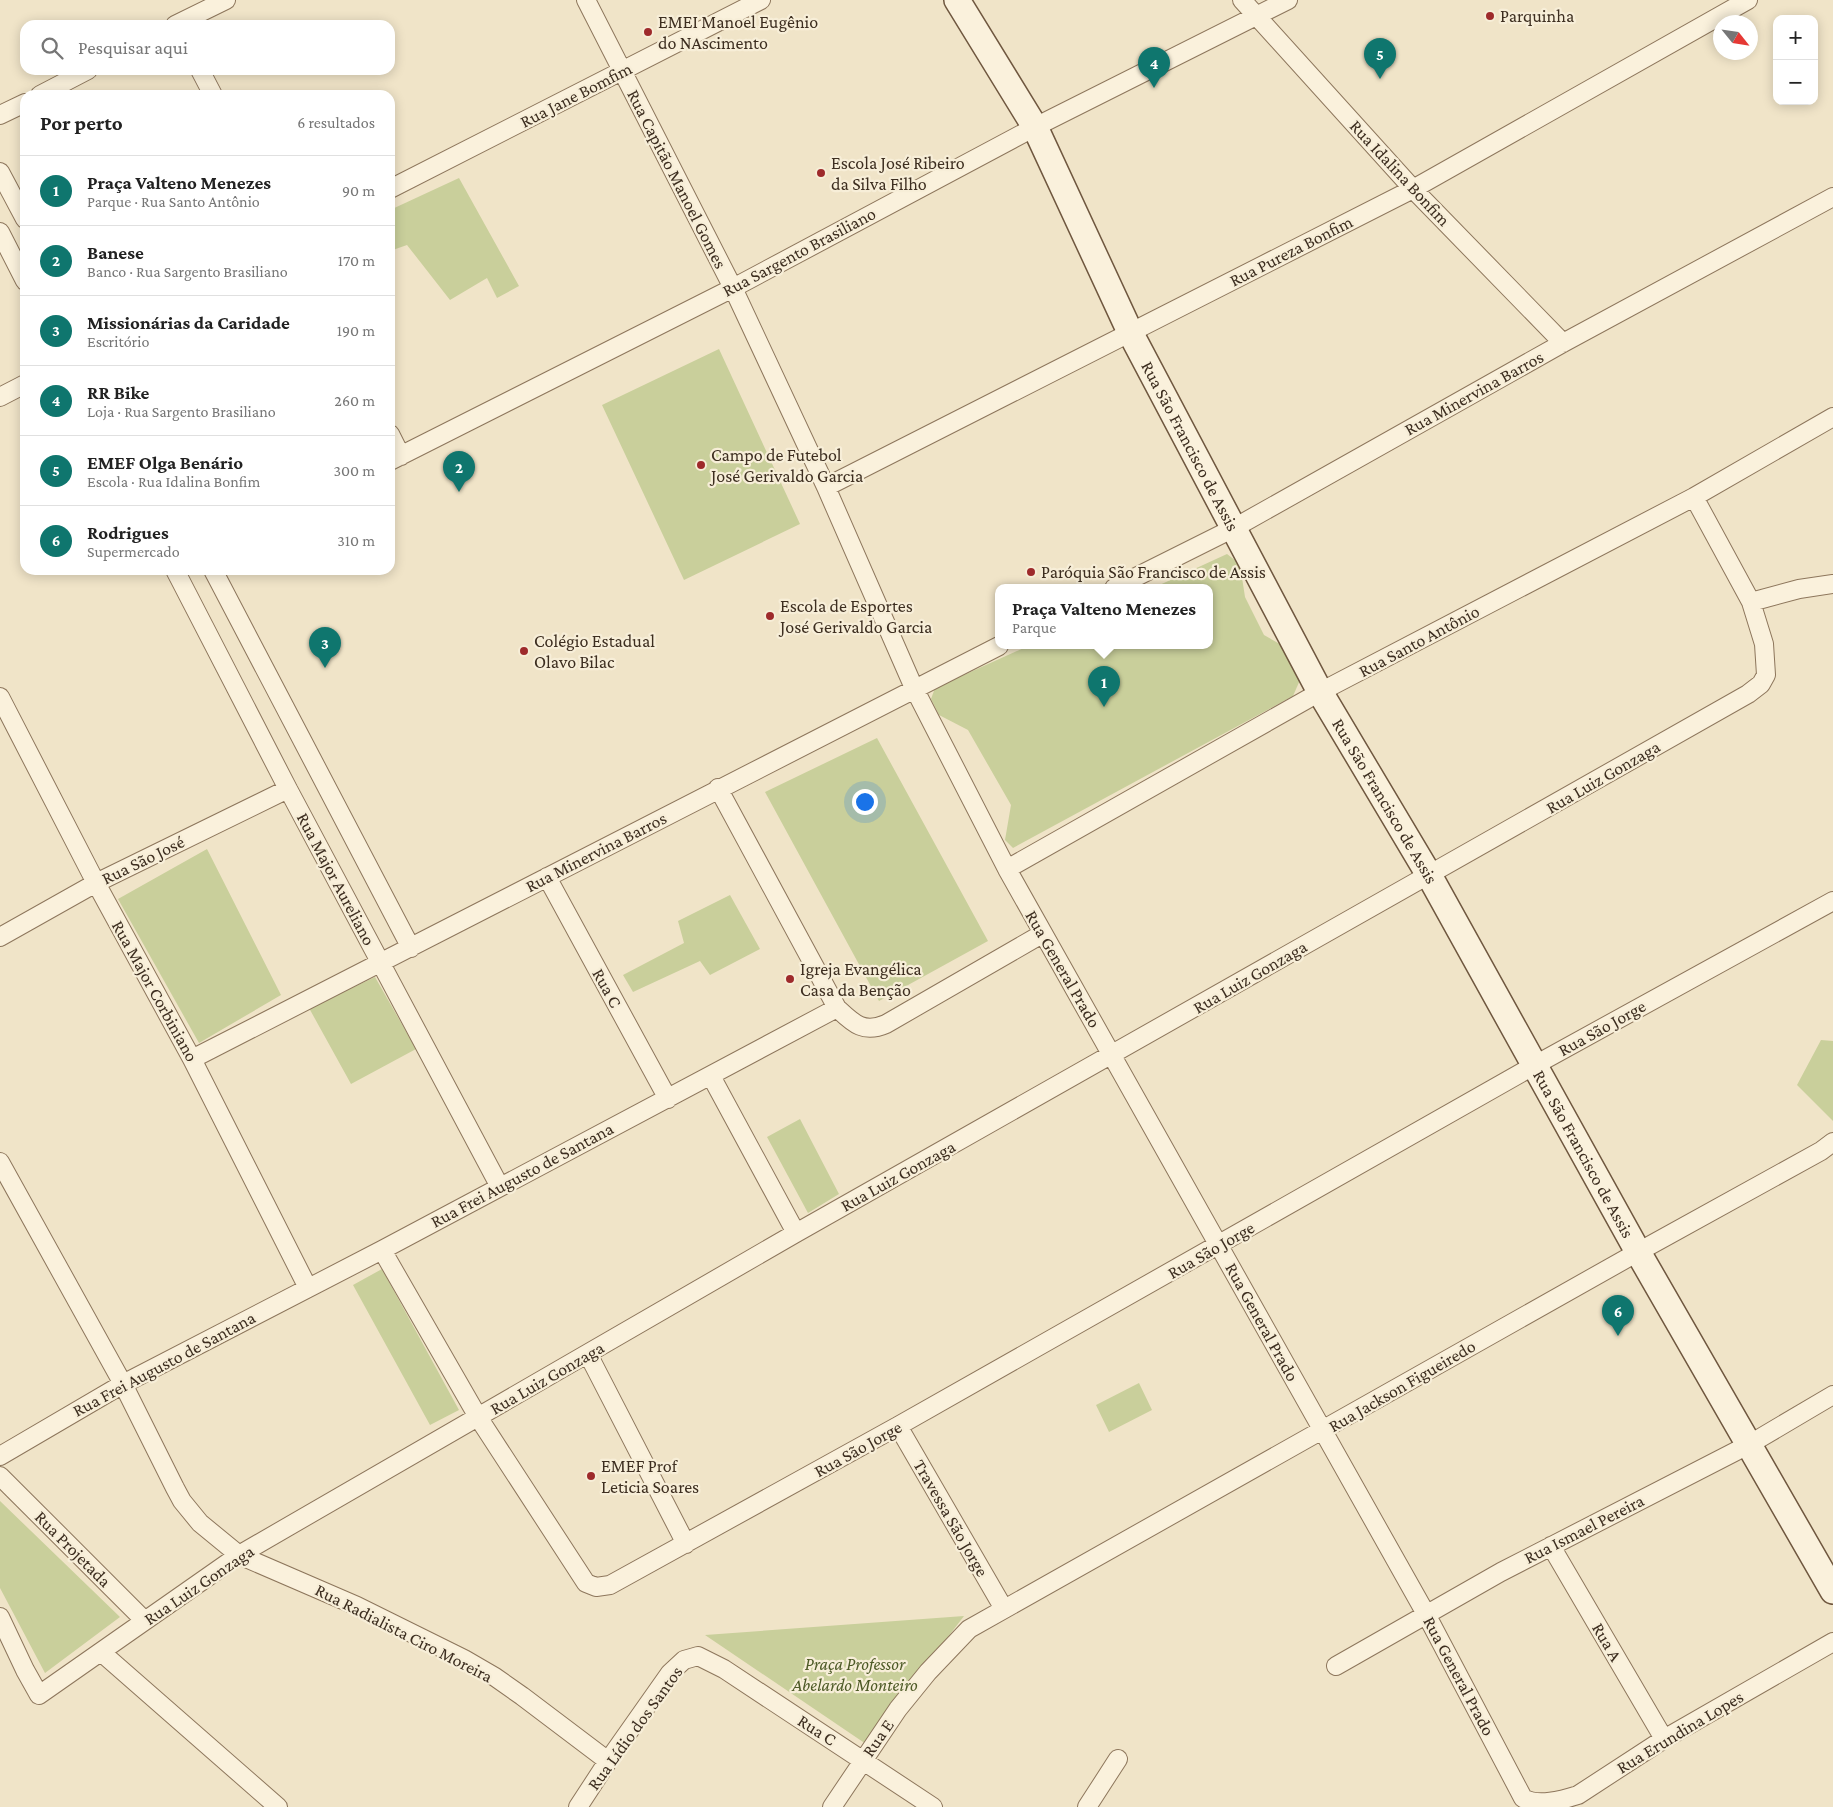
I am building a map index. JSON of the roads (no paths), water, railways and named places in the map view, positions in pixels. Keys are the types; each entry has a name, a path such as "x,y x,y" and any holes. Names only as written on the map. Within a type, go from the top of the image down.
{"street":[{"path":"186,20 226,0"},
{"name":"Rua Capitão Manoel Gomes","path":"586,0 733,288 826,487 914,688"},
{"name":"Rua Jane Bomfim","path":"395,186 760,0"},
{"name":"Rua São Francisco de Assis","path":"957,0 1035,126 1130,332 1320,692 1429,875 1638,1252 1833,1591"},
{"name":"Rua Idalina Bonfim","path":"1242,0 1413,189 1563,343"},
{"name":"Rua Sargento Brasiliano","path":"396,459 733,288 1035,126 1288,0"},
{"name":"Rua Pureza Bonfim","path":"826,487 1413,189 1748,0"},
{"path":"50,90 78,75"},
{"path":"203,75 210,90"},
{"path":"0,115 20,105"},
{"path":"0,172 20,210"},
{"name":"Rua Minervina Barros","path":"1122,584 1234,528 1563,343 1833,197"},
{"path":"0,232 20,271"},
{"path":"0,397 20,387"},
{"name":"Rua Santo Antônio","path":"1007,869 1320,692 1694,497 1833,417"},
{"path":"1694,497 1751,602 1799,589 1833,584"},
{"name":"Rua Major Aureliano","path":"178,575 288,789 500,1187"},
{"name":"Rua Major Aureliano","path":"216,575 411,948"},
{"name":"Rua Luiz Gonzaga","path":"0,1617 39,1695 239,1555 796,1233 1748,694 1761,684 1766,675 1764,644 1751,602"},
{"name":"Rua Minervina Barros","path":"192,1059 411,948 718,788 995,648"},
{"name":"Rua General Prado","path":"914,688 1042,934 1324,1431 1426,1614 1524,1798"},
{"name":"Rua Major Corbiniano","path":"0,696 96,883 192,1059 308,1288"},
{"path":"718,788 837,1008 854,1024 868,1029 877,1028 1042,934"},
{"name":"Rua São José","path":"0,937 96,883 288,789"},
{"name":"Rua C","path":"547,877 668,1099"},
{"name":"Rua São Jorge","path":"478,1417 586,1583 601,1588 610,1585 1220,1245 1535,1065 1833,901"},
{"name":"Rua Frei Augusto de Santana","path":"0,1456 123,1384 382,1250 837,1008"},
{"path":"711,1076 796,1233"},
{"name":"Rua Jackson Figueiredo","path":"969,1629 1821,1151 1833,1142"},
{"name":"Rua Radialista Ciro Moreira","path":"0,1162 123,1384 182,1501 200,1523 239,1555 357,1606 495,1677 608,1761"},
{"path":"382,1250 478,1417"},
{"path":"588,1354 686,1544"},
{"name":"Rua Ismael Pereira","path":"1336,1666 1426,1614 1551,1546 1750,1444 1833,1395"},
{"name":"Travessa São Jorge","path":"898,1426 1004,1609"},
{"name":"Rua Projetada","path":"0,1476 145,1621"},
{"name":"Rua A","path":"1551,1546 1664,1739"},
{"name":"Rua E","path":"832,1807 898,1709 928,1672 969,1629"},
{"name":"Rua Erundina Lopes","path":"1524,1798 1534,1804 1540,1804 1578,1795 1664,1739 1833,1642"},
{"path":"101,1652 278,1807"},
{"name":"Rua C","path":"698,1656 724,1669 934,1807"},
{"name":"Rua Lídio dos Santos","path":"578,1807 670,1673 684,1660 698,1656"},
{"path":"1086,1807 1118,1759"}],"place":[{"name":"Parquinha","path":"1490,16"},
{"name":"EMEI Manoel Eugênio do NAscimento","path":"648,32"},
{"name":"EMEF Olga Benário","path":"1380,79"},
{"name":"RR Bike","path":"1154,88"},
{"name":"Escola José Ribeiro da Silva Filho","path":"821,173"},
{"name":"Campo de Futebol José Gerivaldo Garcia","path":"701,465"},
{"name":"Banese","path":"459,492"},
{"name":"Paróquia São Francisco de Assis","path":"1031,572"},
{"name":"Escola de Esportes José Gerivaldo Garcia","path":"770,616"},
{"name":"Colégio Estadual Olavo Bilac","path":"524,651"},
{"name":"Missionárias da Caridade","path":"325,668"},
{"name":"Praça Valteno Menezes","path":"1104,707"},
{"name":"Igreja Evangélica Casa da Benção","path":"790,979"},
{"name":"Rodrigues","path":"1618,1336"},
{"name":"EMEF Prof Leticia Soares","path":"591,1476"}],"park label":[{"name":"Praça Professor Abelardo Monteiro","path":"855,1674"}]}
